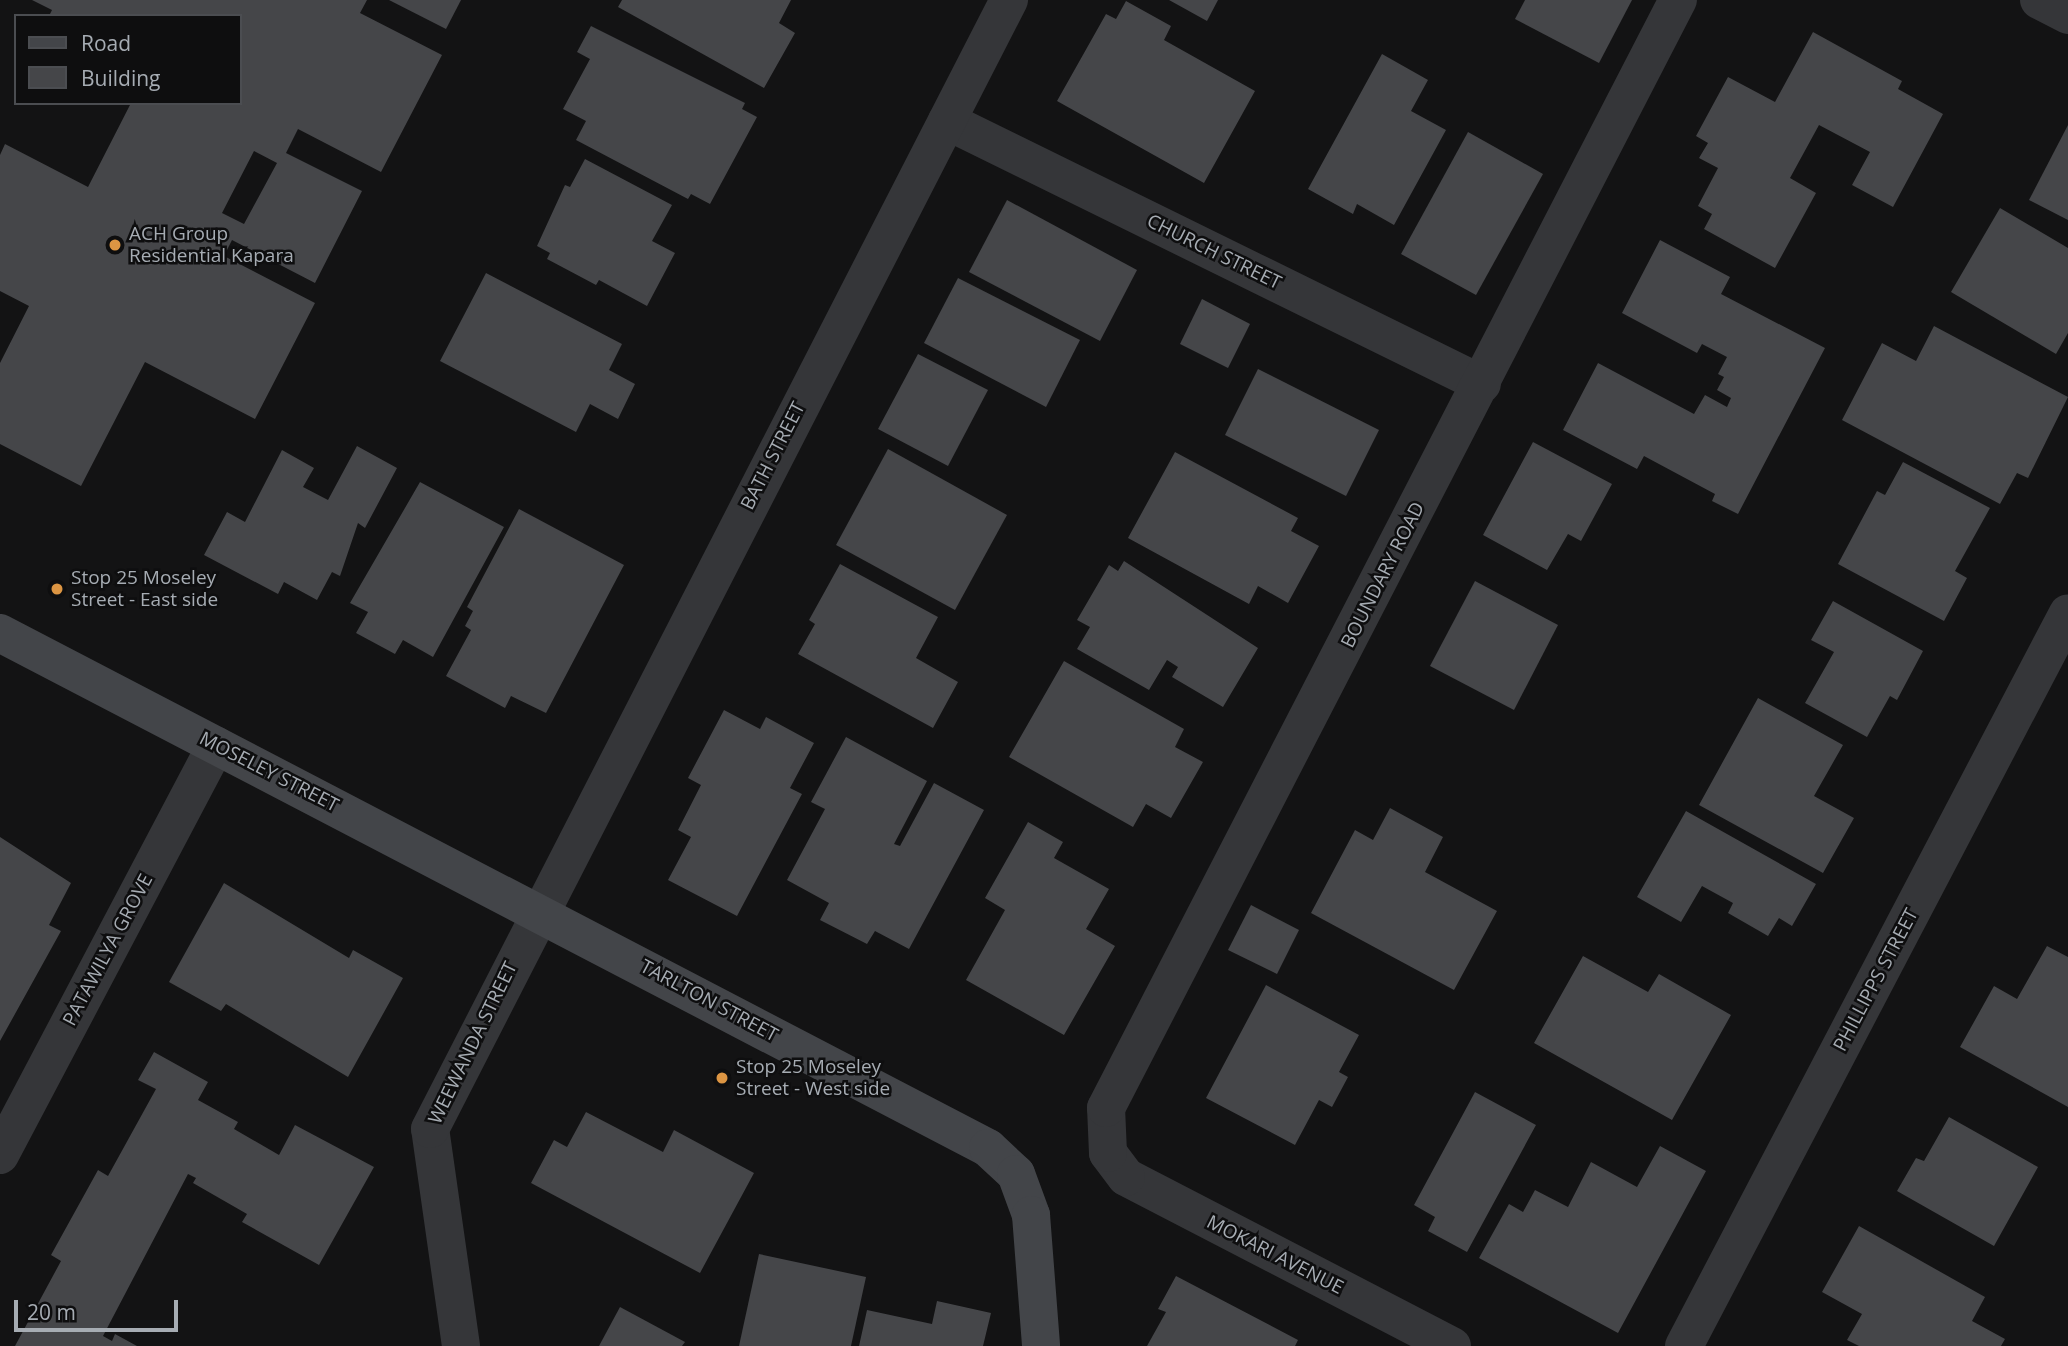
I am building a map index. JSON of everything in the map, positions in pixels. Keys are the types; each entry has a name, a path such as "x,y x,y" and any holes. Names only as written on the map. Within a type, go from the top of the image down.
{"street":[{"name":"BATH STREET","path":"538,911 1009,0"},
{"name":"BOUNDARY ROAD","path":"1108,1153 1106,1108 1678,0"},
{"path":"2039,0 2068,15"},
{"name":"CHURCH STREET","path":"947,121 1482,384"},
{"name":"PHILLIPPS STREET","path":"1684,1346 2068,613"},
{"name":"MOSELEY STREET","path":"0,633 538,911"},
{"name":"PATAWILYA GROVE","path":"0,1155 216,745"},
{"name":"WEEWANDA STREET","path":"461,1346 430,1129 538,911"},
{"name":"TARLTON STREET","path":"538,911 988,1148 1016,1174 1031,1215 1041,1346"},
{"name":"MOKARI AVENUE","path":"1108,1153 1126,1177 1452,1346"}],"building":[{"name":"ACH Group Residential Kapara","path":"32,0 367,0 360,13 442,55 381,172 298,129 286,153 362,191 315,283 232,240 224,256 315,303 255,419 145,362 81,486 0,444 0,363 29,306 0,291 0,155 5,144 88,187 130,105 242,105 242,14 50,14 52,10","holes":["254,151 277,163 244,224 222,213"]},
{"path":"389,0 461,0 446,29"},
{"path":"622,0 791,0 779,23 795,33 764,88 618,7"},
{"path":"1169,0 1218,0 1207,21"},
{"path":"1525,0 1632,0 1599,63 1515,19"},
{"path":"1126,1 1171,26 1164,40 1255,91 1204,183 1057,101 1106,14 1116,19"},
{"path":"591,26 745,103 742,109 757,117 710,204 691,194 688,199 576,140 586,121 563,109 590,59 577,52"},
{"path":"1813,32 1902,81 1898,89 1943,114 1893,207 1852,185 1870,152 1819,125 1790,178 1816,193 1775,268 1704,229 1712,214 1698,206 1718,168 1699,158 1708,143 1696,136 1728,77 1775,102"},
{"path":"1382,54 1428,80 1411,111 1446,130 1394,225 1357,204 1353,214 1308,189"},
{"path":"2068,125 2068,220 2029,200"},
{"path":"1468,132 1543,174 1476,295 1401,254"},
{"path":"585,159 672,205 652,241 675,253 647,306 599,280 596,285 547,259 550,253 537,246 565,185 570,187"},
{"path":"1007,200 1137,270 1100,341 969,272"},
{"path":"2000,208 2068,248 2068,333 2056,354 1951,292"},
{"path":"1660,240 1730,277 1721,294 1825,348 1738,514 1712,501 1715,494 1644,456 1637,469 1563,430 1598,363 1694,414 1705,395 1727,407 1731,398 1717,390 1724,377 1718,374 1727,357 1702,344 1697,353 1622,313"},
{"path":"486,273 622,344 609,370 635,384 618,419 590,404 576,432 440,361"},
{"path":"958,278 1080,340 1046,407 924,343"},
{"path":"1202,299 1250,324 1228,368 1180,344"},
{"path":"1934,326 2068,397 2028,478 2017,473 2000,504 1842,420 1882,343 1916,361"},
{"path":"918,354 988,390 948,466 878,429"},
{"path":"1258,369 1379,430 1346,496 1225,435"},
{"path":"1533,442 1612,484 1581,541 1568,534 1547,570 1483,535"},
{"path":"357,446 397,468 365,528 358,523 340,576 332,572 317,600 284,582 278,594 204,555 227,512 245,522 282,450 314,468 303,487 328,500"},
{"path":"888,449 1007,515 955,610 836,545"},
{"path":"1175,452 1298,518 1291,531 1319,546 1288,603 1258,586 1249,604 1128,538"},
{"path":"1903,462 1990,508 1955,571 1967,578 1944,621 1838,564 1877,491 1885,495"},
{"path":"420,482 504,527 433,657 403,640 395,654 356,633 368,612 350,603"},
{"path":"519,509 624,565 546,713 511,696 505,708 446,676 471,630 465,626 473,611 467,607"},
{"path":"1124,561 1258,648 1223,707 1172,677 1178,667 1167,660 1149,690 1077,649 1090,627 1077,620 1109,565 1118,571"},
{"path":"840,564 938,617 916,658 958,682 933,728 798,654 815,624 809,620"},
{"path":"1475,581 1558,625 1514,710 1430,666"},
{"path":"1833,601 1923,651 1897,700 1890,696 1867,737 1805,703 1834,652 1811,640"},
{"path":"1064,661 1184,729 1175,747 1203,762 1171,818 1146,804 1133,827 1009,757"},
{"path":"1758,698 1843,745 1814,796 1854,818 1823,873 1699,805"},
{"path":"724,710 760,729 766,717 814,743 790,788 802,794 737,916 668,880 691,837 678,830 701,785 688,778"},
{"path":"846,737 927,781 894,844 900,846 934,783 984,810 909,949 875,931 867,944 820,920 829,903 787,880 825,809 811,802"},
{"path":"1390,808 1443,837 1425,872 1497,911 1454,990 1311,913 1355,830 1373,840"},
{"path":"1686,811 1816,884 1792,926 1779,918 1768,936 1728,913 1733,903 1702,886 1681,922 1637,897"},
{"path":"1028,822 1063,842 1054,858 1109,889 1086,929 1115,946 1064,1035 966,980 1005,910 985,898"},
{"path":"0,837 71,883 49,925 61,931 0,1041"},
{"path":"224,883 349,958 353,950 403,978 348,1077 226,1004 221,1011 169,982"},
{"path":"1251,905 1299,930 1277,974 1228,950"},
{"path":"2047,946 2068,957 2068,1107 1960,1047 1994,986 2017,999"},
{"path":"1583,956 1648,992 1659,974 1731,1015 1672,1120 1534,1043"},
{"path":"1266,985 1359,1035 1339,1072 1348,1077 1332,1107 1319,1100 1295,1145 1206,1098"},
{"path":"154,1052 208,1082 198,1100 238,1122 234,1129 279,1155 295,1125 374,1167 319,1265 242,1222 247,1214 193,1183 196,1178 188,1174 103,1336 112,1341 115,1334 137,1346 15,1346 61,1261 51,1255 98,1170 108,1176 156,1089 138,1080"},
{"path":"1475,1092 1536,1125 1467,1252 1428,1231 1435,1217 1414,1205"},
{"path":"586,1112 663,1152 674,1130 754,1173 700,1273 531,1183 554,1140 567,1147"},
{"path":"1949,1117 2038,1167 1994,1246 1897,1191 1916,1158 1924,1161"},
{"path":"1660,1146 1706,1171 1618,1333 1479,1258 1509,1204 1523,1212 1535,1190 1568,1207 1591,1162 1637,1187"},
{"path":"1859,1226 1985,1297 1972,1321 2005,1339 2001,1346 1859,1346 1847,1340 1862,1314 1822,1292"},
{"path":"759,1254 866,1277 851,1346 739,1346"},
{"path":"1176,1276 1298,1340 1295,1346 1147,1346 1166,1312 1158,1309"},
{"path":"937,1301 991,1313 983,1346 859,1346 867,1310 932,1324"},
{"path":"620,1307 685,1342 682,1346 599,1346"}],"place":[{"name":"ACH Group Residential Kapara","path":"115,245"},
{"name":"Stop 25 Moseley Street - East side","path":"57,589"},
{"name":"Stop 25 Moseley Street - West side","path":"722,1078"}]}
